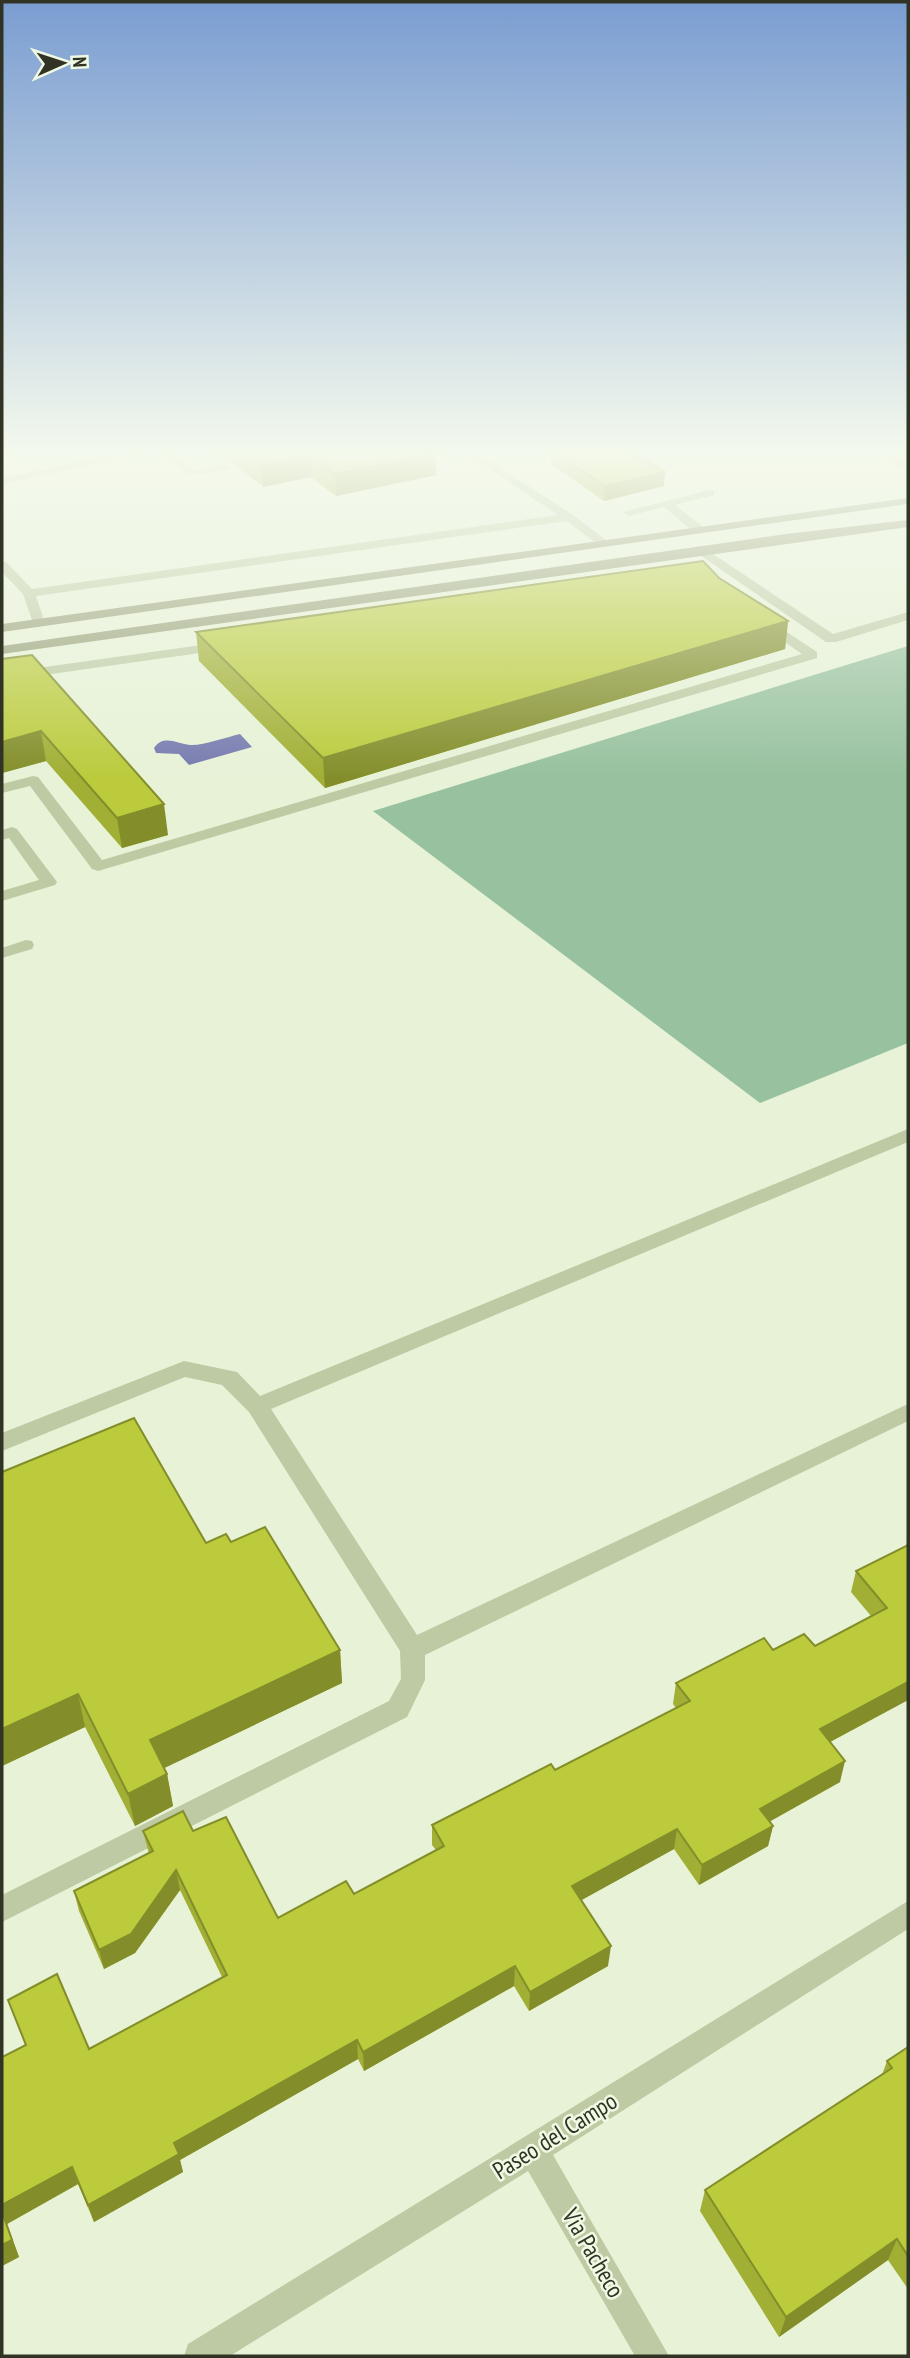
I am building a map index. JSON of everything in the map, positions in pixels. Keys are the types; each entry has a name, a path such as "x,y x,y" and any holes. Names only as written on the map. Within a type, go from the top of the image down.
{"main road":[{"path":"2,628 496,558"},
{"path":"2,650 234,631 371,598 648,558"}],"street":[{"path":"29,593 264,558"},
{"path":"664,558 674,568"},
{"path":"713,558 831,639 908,616"},
{"path":"2,565 29,593 39,622"},
{"path":"371,598 379,610"},
{"path":"2,789 33,780 98,866 813,655 756,615"},
{"path":"2,677 234,631"},
{"path":"2,835 12,832 49,882 2,896"},
{"path":"257,1406 908,1135"},
{"path":"2,1442 184,1369 229,1378 257,1406 411,1649 413,1680 398,1709 2,1909"},
{"path":"411,1649 908,1412"},
{"name":"Paseo del Campo","path":"200,2356 532,2151 908,1913"},
{"name":"Via Pacheco","path":"532,2151 552,2179 653,2356"}],"lane":[{"path":"2,953 26,945"}],"green space":[{"path":"908,646 908,1043 760,1103 373,811"}],"water":[{"path":"240,734 252,747 189,765 179,754 156,753 154,748 162,741 195,745"}],"building":[{"path":"703,561 719,578 788,621 323,758 196,632"},
{"path":"32,655 164,804 117,818 41,731 2,742 2,659"},
{"path":"134,1418 206,1543 226,1534 231,1542 265,1527 340,1650 150,1740 167,1774 128,1794 78,1694 2,1729 2,1472"},
{"path":"908,1545 908,1682 820,1729 845,1761 760,1809 773,1826 702,1865 677,1829 572,1886 611,1946 530,1992 515,1966 363,2052 357,2040 174,2143 179,2154 88,2205 72,2167 2,2205 2,2057 26,2045 8,2000 57,1974 89,2049 227,1975 176,1870 131,1934 99,1950 74,1891 153,1851 143,1831 183,1811 193,1831 226,1817 278,1918 346,1881 354,1894 444,1846 432,1825 551,1764 555,1770 690,1701 676,1683 764,1638 773,1650 804,1634 815,1646 887,1608 856,1571"},
{"path":"908,2047 908,2256 897,2239 786,2317 705,2190 892,2068 887,2061"},
{"path":"2,2212 12,2240 2,2245"}]}
